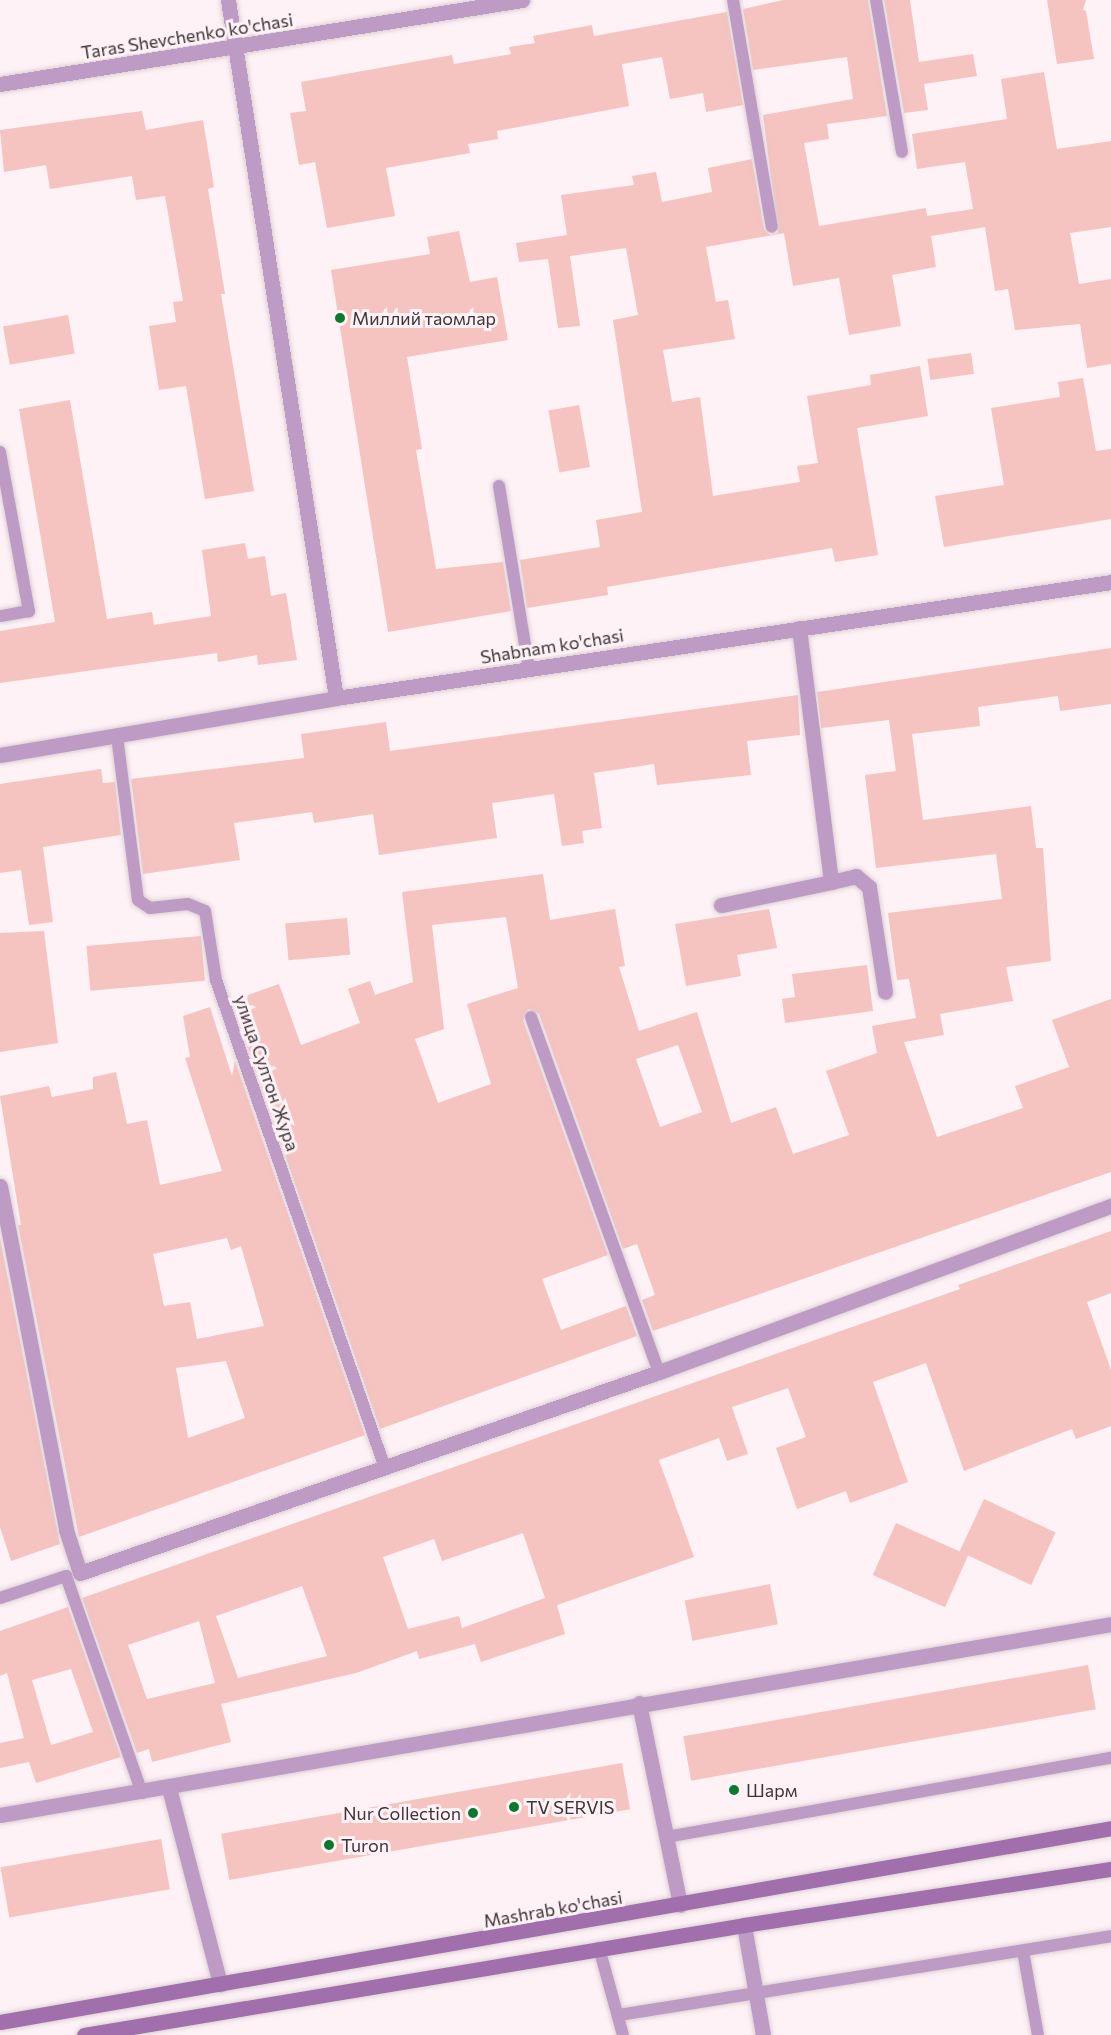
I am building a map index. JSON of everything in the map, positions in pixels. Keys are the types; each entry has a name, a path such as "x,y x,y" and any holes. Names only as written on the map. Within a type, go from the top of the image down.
{"main road":[{"name":"Mashrab ko'chasi","path":"0,2022 495,1939 1111,1828"},
{"path":"84,2035 744,1924 1111,1869"},
{"path":"495,1939 500,1964"}],"street":[{"path":"228,0 336,698"},
{"name":"Taras Shevchenko ko'chasi","path":"0,84 236,49 469,4 522,0"},
{"name":"Shabnam ko'chasi","path":"0,755 336,698 1111,582"},
{"path":"799,628 831,882"},
{"path":"721,905 856,876 869,887 885,992"},
{"path":"0,1186 73,1574 659,1372 1111,1206"},
{"path":"0,1815 142,1793 639,1703 1111,1624"},
{"path":"639,1703 680,1905"},
{"path":"169,1788 220,1984"},
{"path":"744,1924 763,2035"}],"lane":[{"path":"733,0 772,227"},
{"path":"876,0 902,152"},
{"path":"0,452 29,611 0,616"},
{"path":"499,486 529,669"},
{"name":"улица Султон Жура","path":"117,736 136,894 150,908 188,904 205,911 216,980 385,1468"},
{"path":"531,1017 659,1372"},
{"path":"0,1598 73,1574 142,1793"},
{"path":"666,1837 1111,1758"},
{"path":"619,2015 1111,1936"},
{"path":"599,1948 623,2035"},
{"path":"1023,1951 1038,2035"}],"building":[{"path":"783,0 868,0 887,116 827,124 829,139 804,143 819,226 926,208 927,216 973,209 965,162 917,169 912,134 1007,119 1001,79 1044,72 1057,149 1111,141 1111,227 1070,233 1079,284 1111,279 1111,364 1087,368 1080,324 1015,330 1008,289 995,291 985,227 931,236 936,267 892,275 901,326 849,335 839,278 793,286 784,233 706,247 716,302 728,300 735,339 663,350 672,402 700,397 713,496 800,482 797,466 818,463 807,396 871,385 870,375 920,366 928,416 857,428 878,555 835,562 832,548 607,587 608,595 527,608 520,560 600,547 596,520 642,512 613,320 638,315 626,248 570,256 580,326 558,328 548,259 519,262 516,243 567,235 561,195 634,185 632,176 656,172 662,202 712,192 708,168 752,159 764,229 770,235 778,233 763,115 853,99 847,57 753,70 743,9"},
{"path":"884,0 910,0 919,62 973,54 977,76 924,84 928,110 904,113"},
{"path":"1047,0 1086,0 1083,10 1086,11 1094,59 1057,64"},
{"path":"727,12 743,105 706,112 703,93 670,99 662,57 622,64 629,106 497,131 498,139 468,144 470,153 386,168 395,216 327,228 315,162 299,165 290,113 306,111 301,82 452,55 454,64 511,54 509,47 535,43 533,36 592,25 594,36"},
{"path":"142,111 146,130 203,120 214,187 208,189 225,294 221,294 254,491 205,499 186,386 159,390 149,326 176,322 173,302 183,301 165,196 136,200 132,176 50,189 46,165 4,172 0,130"},
{"path":"459,231 470,282 497,277 508,340 407,357 422,449 416,450 436,569 503,562 511,611 388,632 331,270 430,254 427,237"},
{"path":"68,315 75,353 10,365 3,326"},
{"path":"971,353 974,374 930,380 927,359"},
{"path":"1083,378 1096,451 1111,449 1111,519 944,547 935,496 1004,485 991,408 1060,397 1058,382"},
{"path":"70,400 107,619 152,612 154,625 211,616 202,550 245,543 248,559 265,556 271,596 286,593 297,660 258,665 257,655 218,662 217,653 0,683 0,631 55,622 19,409"},
{"path":"579,405 590,467 559,472 548,410"},
{"path":"1111,648 1111,704 1060,711 1058,696 978,707 980,726 912,734 923,820 1031,806 1036,848 1043,848 1051,961 1006,967 1013,1001 940,1014 944,1035 904,1042 937,1137 1023,1108 1015,1086 1069,1067 1052,1020 1111,999 1111,1172 653,1331 642,1300 655,1295 637,1244 623,1249 539,1014 529,1009 523,1020 608,1255 542,1279 561,1330 626,1306 637,1336 380,1429 241,1028 248,995 279,984 301,1045 360,1023 348,989 370,981 375,995 413,982 402,892 543,874 550,920 615,909 625,966 619,967 639,1031 697,1012 731,1123 776,1107 793,1154 849,1135 826,1071 877,1053 872,1026 916,1018 909,979 897,980 888,913 1002,899 996,854 876,868 865,775 896,771 889,720 821,728 817,692","holes":["506,917 518,988 467,1004 491,1084 438,1103 415,1039 444,1029 432,925","678,1045 702,1112 660,1127 636,1059"]},
{"path":"798,695 800,735 747,741 751,775 657,785 654,764 594,773 602,828 582,831 584,843 562,846 554,794 492,803 497,838 379,855 373,814 314,823 312,812 234,823 240,860 143,874 131,779 304,758 301,734 386,722 390,751"},
{"path":"101,769 103,783 115,782 121,835 43,847 53,922 29,925 21,870 0,873 0,784"},
{"path":"769,909 777,948 737,955 741,976 686,986 675,924"},
{"path":"347,918 350,955 288,960 285,923"},
{"path":"44,931 58,1043 0,1052 0,933"},
{"path":"201,936 205,981 90,991 86,946"},
{"path":"867,965 873,1011 785,1023 782,999 795,997 792,974"},
{"path":"210,1007 232,1076 235,1061 365,1435 79,1537 18,1225 21,1225 0,1096 49,1086 52,1097 93,1089 93,1077 116,1072 127,1124 147,1120 160,1185 222,1171 185,1058 190,1057 183,1016","holes":["227,1238 231,1250 241,1246 264,1326 197,1339 190,1302 164,1306 153,1254","226,1361 245,1418 188,1438 176,1368"]},
{"path":"1111,1231 1111,1293 1087,1302 1111,1370 1111,1426 1076,1439 1072,1429 964,1471 926,1363 873,1382 908,1482 850,1503 846,1491 797,1509 776,1448 806,1437 788,1388 732,1407 748,1454 727,1461 719,1438 659,1460 694,1557 557,1605 565,1634 481,1662 475,1644 419,1659 417,1651 356,1673 221,1704 231,1742 152,1762 149,1749 137,1753 82,1598 960,1289 958,1285","holes":["523,1533 545,1598 462,1628 459,1616 408,1629 383,1557 434,1539 442,1561","302,1586 327,1656 238,1678 216,1616","199,1621 215,1683 147,1699 128,1645"]},
{"path":"0,1238 60,1544 11,1561 0,1527"},
{"path":"984,1499 1056,1532 1031,1585 959,1552"},
{"path":"896,1523 968,1555 945,1607 873,1575"},
{"path":"770,1584 778,1624 692,1641 685,1601"},
{"path":"68,1607 121,1757 36,1783 29,1762 0,1768 0,1743 24,1738 7,1673 0,1676 0,1631","holes":["71,1669 93,1732 51,1745 32,1680"]},
{"path":"1088,1665 1096,1709 691,1781 683,1736"},
{"path":"622,1763 630,1809 229,1880 221,1834"},
{"path":"161,1839 170,1889 9,1918 0,1867"}],"place":[{"name":"Миллий таомлар","path":"340,318"},
{"name":"Шарм","path":"734,1790"},
{"name":"TV SERVIS","path":"514,1807"},
{"name":"Nur Collection","path":"473,1813"},
{"name":"Turon","path":"329,1845"}]}
